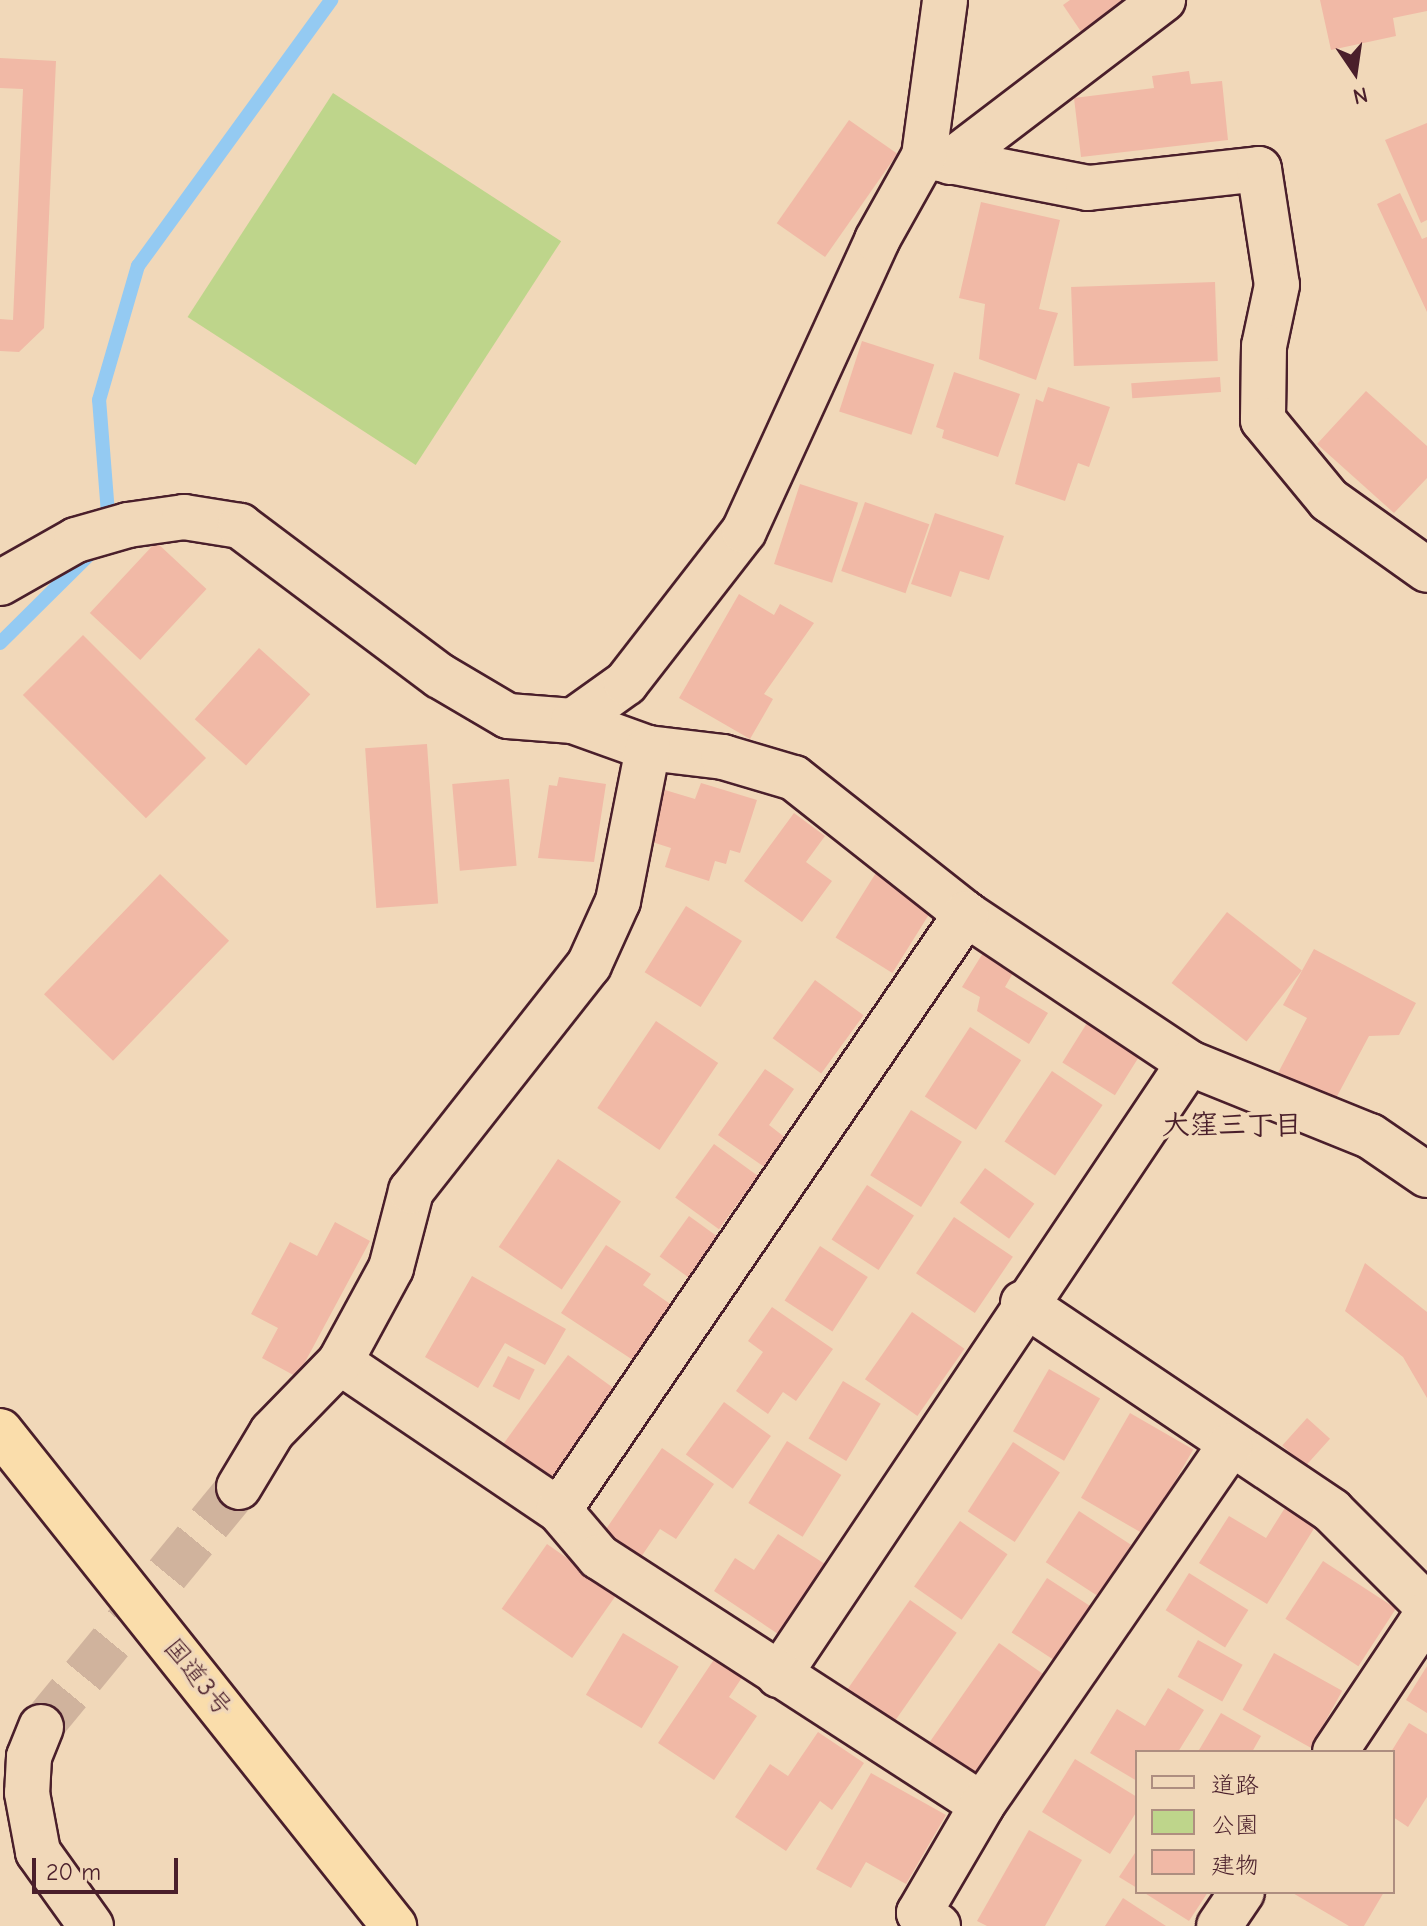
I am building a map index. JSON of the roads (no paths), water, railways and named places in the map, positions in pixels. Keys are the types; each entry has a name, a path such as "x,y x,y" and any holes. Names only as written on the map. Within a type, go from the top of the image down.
{"highway":[{"name":"国道3号","path":"0,1431 394,1926"}],"street":[{"path":"937,159 945,0"},
{"path":"573,721 626,683 744,531 864,265 937,159 1163,0"},
{"path":"937,159 1088,188 1259,169 1277,285 1264,346 1263,420 1329,500 1427,570"},
{"path":"0,583 76,540 128,525 184,517 240,526 481,700 508,716 573,721 648,748 723,757 794,778 966,914 1189,1063 1370,1136 1427,1175"},
{"path":"239,1487 272,1432 340,1362 391,1268 411,1191 589,965 618,901 648,748"},
{"path":"559,1510 966,914"},
{"path":"779,1675 1023,1303 1189,1063"},
{"path":"1023,1303 1230,1446 1332,1511 1427,1606"},
{"path":"340,1362 559,1510 599,1557 982,1805"},
{"path":"938,1926 919,1913 982,1805 1230,1446"},
{"path":"1336,1750 1427,1614"},
{"path":"41,1727 29,1757 27,1793 38,1852 82,1922"},
{"path":"1219,1926 1241,1894"}],"waterway":[{"path":"109,526 99,400 138,266 331,0"},
{"path":"0,643 100,544"}],"tunnel":[{"path":"41,1727 239,1487"}],"district":[{"name":"大窪三丁目","path":"1232,1125"}]}
